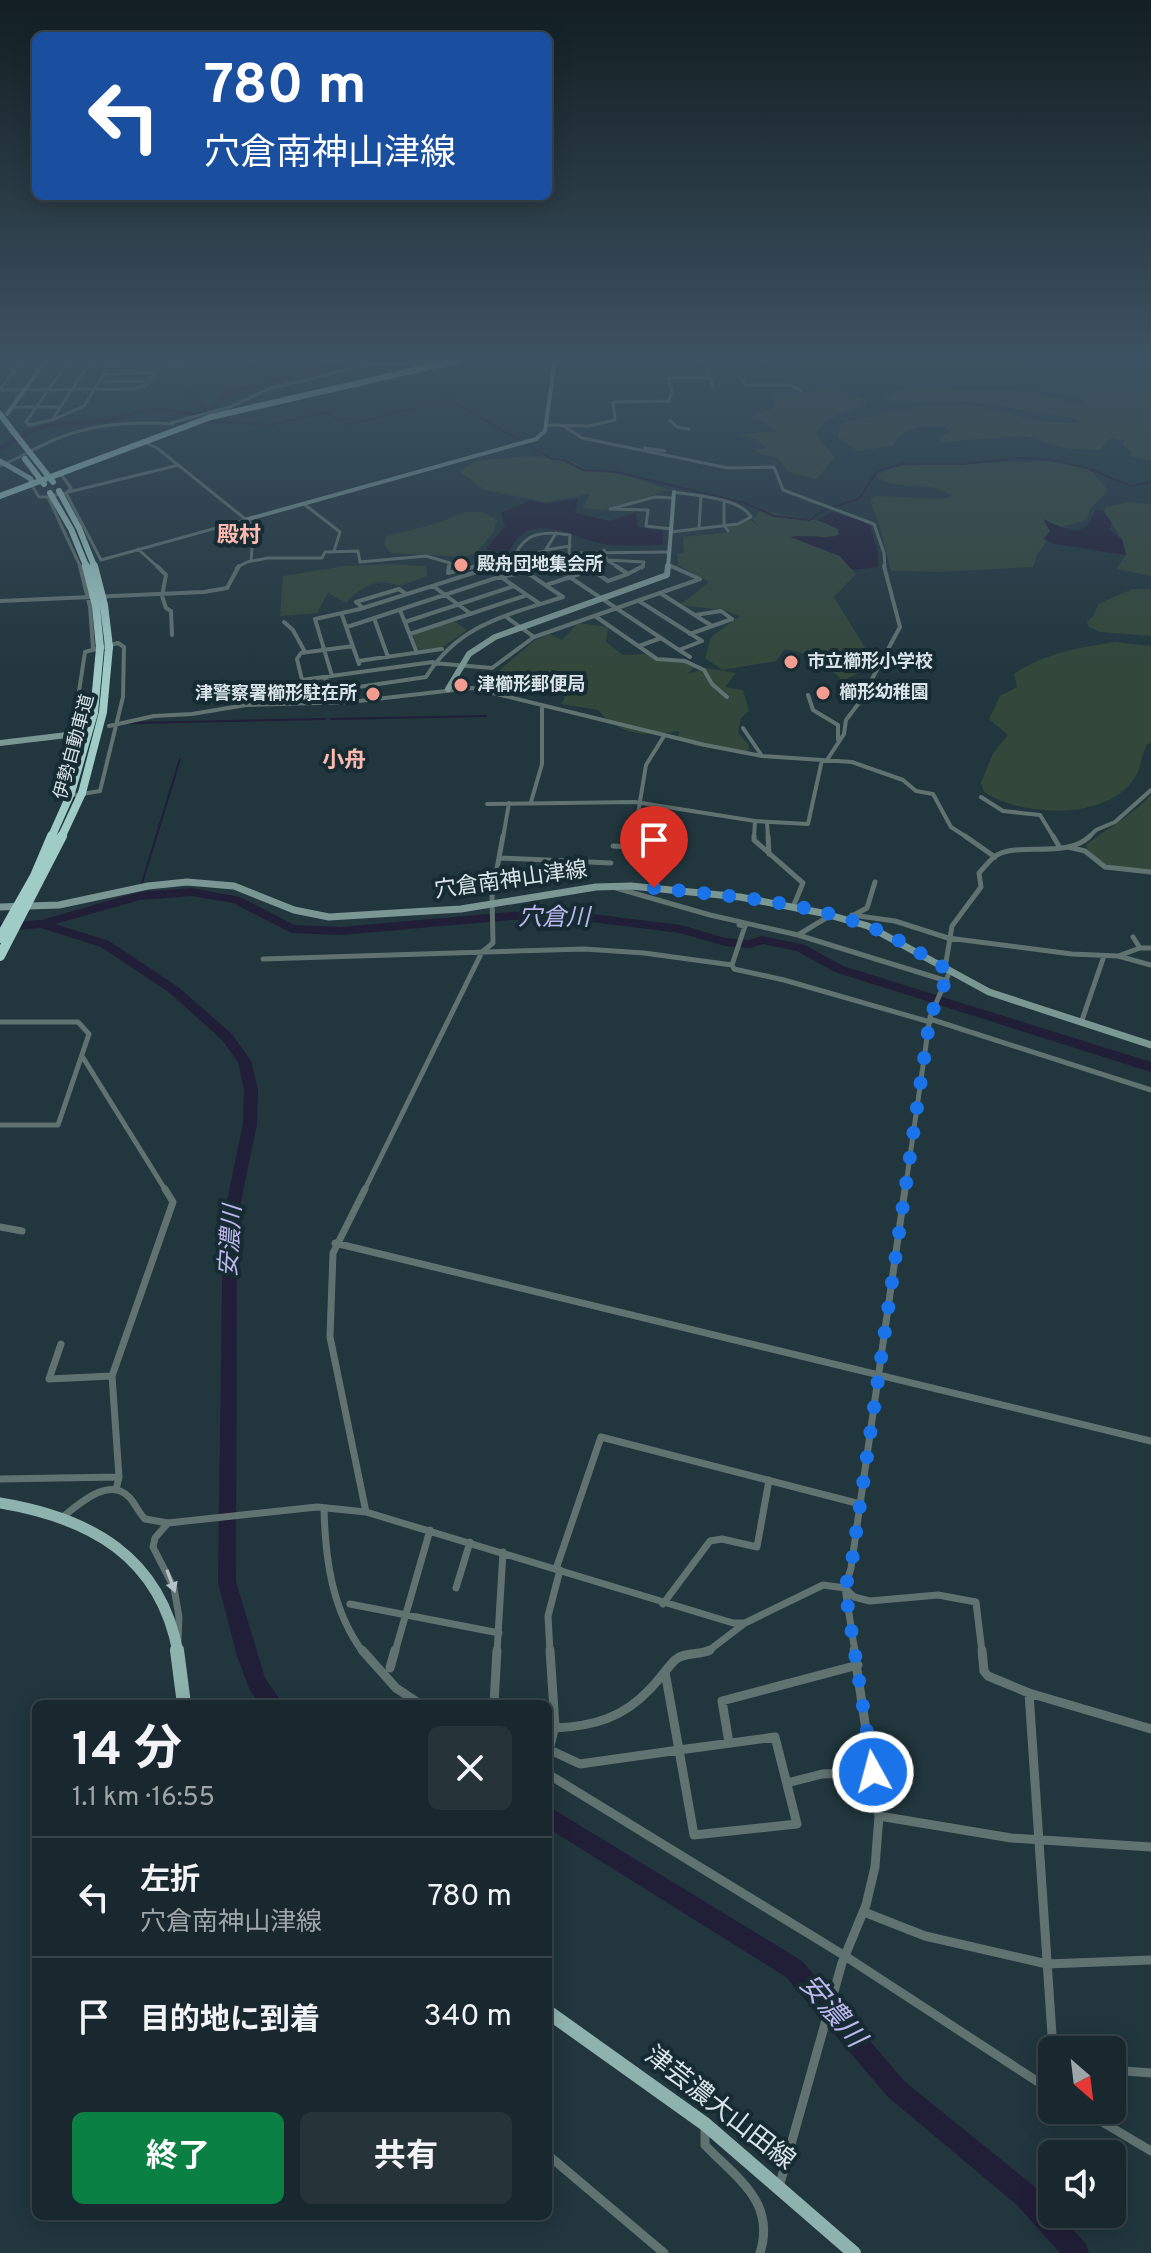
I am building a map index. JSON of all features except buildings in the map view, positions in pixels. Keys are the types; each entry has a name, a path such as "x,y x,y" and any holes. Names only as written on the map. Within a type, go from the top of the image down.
{"highway":[{"name":"伊勢自動車道","path":"32,465 77,539 90,573 101,648"},
{"name":"伊勢自動車道","path":"0,956 44,876 76,793 94,713 106,615 97,572 84,537 63,492 38,465"},
{"path":"0,496 80,465"},
{"name":"伊勢自動車道","path":"0,938 76,793"}],"main road":[{"path":"7,465 27,475 31,484"},
{"path":"0,1503 64,1516 106,1538 141,1569 164,1605 177,1647 184,1700"},
{"name":"津芸濃大山田線","path":"552,2015 780,2180 854,2253"}],"street":[{"path":"31,484 39,497 178,465"},
{"path":"179,465 254,526 251,560"},
{"path":"63,492 101,560 445,465"},
{"path":"487,804 585,804 604,800 755,821 808,824 811,798 817,793 825,760 845,732 846,720 859,703 900,627 884,566 884,553 874,524 783,490 774,467 728,468 714,465"},
{"path":"60,473 71,488 63,492"},
{"path":"49,495 74,545 101,648"},
{"path":"448,689 460,666 483,643 519,626 667,575 674,495"},
{"path":"648,510 610,509 649,499 674,495 701,497 742,507 751,517 744,522 699,528 672,530 646,526 648,510 649,499"},
{"path":"699,528 701,497"},
{"path":"724,502 724,525 728,531"},
{"path":"304,504 340,532 334,551"},
{"path":"545,551 556,533"},
{"path":"515,556 517,549 531,535 556,533 570,535 569,553"},
{"path":"448,573 570,546"},
{"path":"138,549 166,575 162,596 166,608 171,611 172,635"},
{"path":"332,676 315,619 342,615 492,567 604,550 669,552"},
{"path":"604,550 607,560 642,584"},
{"path":"0,601 162,596 227,588 235,569 251,560 300,556 322,558 325,552 334,551 359,552 360,562 438,557 450,563 448,573"},
{"path":"522,555 541,558 690,657"},
{"path":"607,560 644,562 642,569 608,581 581,563 607,560"},
{"path":"353,646 305,652 297,659 302,680 433,662 492,668 534,637 700,579 668,565"},
{"path":"546,585 592,570"},
{"path":"323,677 338,690 426,677 443,649 462,634 563,597 526,572 501,577 347,627"},
{"path":"448,573 456,579"},
{"path":"501,577 540,604"},
{"path":"433,586 471,614"},
{"path":"405,622 514,586"},
{"path":"363,608 356,602 399,589 406,594"},
{"path":"660,593 712,626"},
{"path":"410,634 527,595"},
{"path":"639,601 702,641 679,650"},
{"path":"400,610 417,653"},
{"path":"690,634 732,619 721,611 694,615"},
{"path":"342,615 362,672"},
{"path":"505,616 534,637"},
{"path":"595,616 660,660 685,661 704,670 710,682 727,697"},
{"path":"374,618 388,657"},
{"path":"284,622 293,630 305,652"},
{"path":"639,646 661,638"},
{"path":"118,643 124,647 123,697 100,791 90,795 63,795 53,792 72,737 85,652 101,648 118,643"},
{"path":"358,661 443,649"},
{"path":"109,726 154,716 192,714 246,705 365,701 472,688 664,736 762,756 852,762 903,780 916,791 933,794 951,827 995,857"},
{"path":"808,695 811,708 838,725 838,740"},
{"path":"531,802 531,788 542,766 540,755 546,722 542,705"},
{"path":"743,728 762,756"},
{"path":"0,743 72,737 84,733"},
{"path":"613,846 633,847 646,765 664,736"},
{"path":"780,2180 844,1960 864,1912 875,1867 879,1816 845,1588 860,1504 930,1019 946,983 948,938 956,919 981,887 979,873 995,857 1004,852 1083,843 1096,830 1112,824 1151,790"},
{"path":"981,797 1003,811 1040,815 1060,848"},
{"path":"366,1512 330,1337 335,1243 482,952 493,941 493,906 509,803"},
{"path":"755,821 754,840 803,883 793,907"},
{"path":"767,822 769,854"},
{"path":"1068,847 1085,851 1105,867 1151,872"},
{"path":"501,858 611,863"},
{"name":"穴倉南神山津線","path":"0,907 59,905 148,886 187,882 234,886 294,910 329,917 493,906 612,886 740,897 834,916 885,933 989,992 1151,1045"},
{"path":"852,915 867,908 875,882"},
{"path":"612,886 710,915 798,935 946,983"},
{"path":"710,915 721,921 745,926 732,964 734,969 930,1019 1151,1090"},
{"path":"798,935 834,916 852,915 895,921 948,938 1118,956 1151,965"},
{"path":"1133,937 1141,948 1139,962"},
{"path":"1118,956 1151,948"},
{"path":"263,959 584,949 732,964"},
{"path":"1081,1023 1104,956"},
{"path":"0,1022 78,1022 89,1034 58,1125 0,1125"},
{"path":"82,1056 173,1198 112,1376 119,1491 145,1519 168,1523 321,1508 366,1512 663,1604 733,1623 745,1623"},
{"path":"0,1227 22,1231"},
{"path":"335,1243 1151,1441"},
{"path":"61,1344 49,1379 112,1376"},
{"path":"552,1739 555,1728 548,1616 558,1569 601,1437 860,1504"},
{"path":"0,1479 119,1477"},
{"path":"663,1604 710,1541 720,1538 757,1547 769,1480"},
{"path":"64,1516 89,1496 119,1491"},
{"path":"321,1508 331,1584 340,1611 378,1675 413,1700"},
{"path":"168,1523 153,1543 174,1588 180,1628 177,1647"},
{"path":"390,1668 430,1530"},
{"path":"456,1588 470,1542"},
{"path":"494,1700 503,1552"},
{"path":"555,1728 587,1727 627,1713 683,1655 709,1651 745,1623 817,1587 845,1588 854,1597 870,1601 938,1595 976,1602 984,1671 988,1676 1029,1693 1151,1729"},
{"path":"350,1604 499,1633"},
{"path":"729,1743 722,1701 858,1665"},
{"path":"552,1751 580,1764 679,1750 729,1743 775,1737 797,1824 694,1835 679,1750 665,1672"},
{"path":"1029,1693 1052,2036"},
{"path":"787,1783 822,1774 873,1772"},
{"path":"552,1777 1038,2082"},
{"path":"879,1816 1039,1841 1151,1847"},
{"path":"864,1912 897,1928 925,1936 1047,1964 1151,1960"},
{"path":"1126,2071 1151,2073"},
{"path":"705,2124 705,2145 759,2202 765,2214 766,2234 760,2253"},
{"path":"1106,2124 1151,2151"},
{"path":"552,2158 664,2253"}],"green space":[{"path":"470,465 579,465 586,469 621,473 669,490 604,510 586,509 583,507 590,494 545,502 485,490 459,471"},
{"path":"783,465 829,465 816,479 789,472"},
{"path":"1076,465 1088,467 1108,490 1090,509 1087,520 1056,528 1037,555 1033,567 943,572 891,571 870,501 875,496 942,499 952,496 934,488 893,484 875,476 895,466"},
{"path":"1128,502 1151,504 1151,576 1116,569 1126,555 1122,539 1104,512 1106,507"},
{"path":"760,510 810,519 838,529 839,535 792,537 840,556 856,574 834,597 875,664 843,681 818,657 785,649 776,661 722,670 705,658 711,637 740,616 722,610 680,605 709,582 678,565 677,554 684,552 683,537 729,532 726,527 751,520 759,527 753,520"},
{"path":"466,512 482,512 497,520 493,533 475,554 462,557 391,553 384,544 386,536 435,524"},
{"path":"345,566 426,566 427,576 400,586 384,582 370,585 346,603 328,593 317,613 280,616 283,576"},
{"path":"1132,589 1151,589 1151,636 1100,632 1089,627 1087,622 1098,604"},
{"path":"454,621 467,630 441,648 418,650 413,635"},
{"path":"578,623 608,627 606,642 623,655 646,654 657,661 687,663 695,667 687,674 706,668 736,673 725,687 743,690 749,711 741,718 738,733 749,745 748,752 696,746 678,737 679,731 645,734 625,730 606,719 598,710 561,704 565,698 560,689 518,688 500,694 495,687 496,673 535,640 550,634 562,640"},
{"path":"1115,642 1151,646 1151,743 1147,744 1134,779 1121,793 1104,802 1062,811 1019,806 984,792 981,783 993,753 1008,735 989,719 1000,696 1017,687 1014,674 1049,656"},
{"path":"1151,795 1151,871 1113,866 1096,859 1086,845 1128,816"}],"shaded area":[{"path":"578,498 575,513 609,521 636,513 638,527 663,531 663,545 596,543 573,534 538,528 520,536 507,554 486,549 505,526 501,513 531,500 546,504"},
{"path":"1095,509 1103,511 1112,523 1109,530 1122,539 1126,555 1054,544 1044,539 1050,531 1043,519 1067,529 1081,529 1087,526"},
{"path":"832,512 870,526 878,553 878,567 852,570 840,556 790,537 839,535 838,529 818,520"}],"waterway":[{"path":"574,465 583,470 616,472 745,503 774,516 810,520 822,511 860,498 877,471 898,465"},
{"path":"1074,465 1130,486 1151,482"},
{"path":"331,719 486,716"},
{"path":"131,723 325,719"},
{"path":"142,883 180,759"},
{"name":"穴倉川","path":"42,924 139,896 192,892 236,900 292,929 341,931 510,916 567,915 681,929 725,942 750,944 762,940 801,948 839,969 1151,1067"},
{"name":"安濃川","path":"0,927 42,924"},
{"name":"安濃川","path":"42,924 105,944 174,990 227,1037 244,1061 251,1090 250,1124 230,1220 227,1582 257,1684 270,1700"},
{"name":"安濃川","path":"552,1818 794,1969 896,2089 1026,2196 1077,2253"}],"place":[{"name":"殿舟団地集会所","path":"461,565"},
{"name":"市立櫛形小学校","path":"791,662"},
{"name":"津櫛形郵便局","path":"461,685"},
{"name":"櫛形幼稚園","path":"823,693"},
{"name":"津警察署櫛形駐在所","path":"373,694"}],"district":[{"name":"殿村","path":"239,536"},
{"name":"小舟","path":"344,761"}],"route":[{"path":"654,888 750,899 849,920 895,939 950,971 930,1017 851,1568 845,1588 873,1772"}]}
